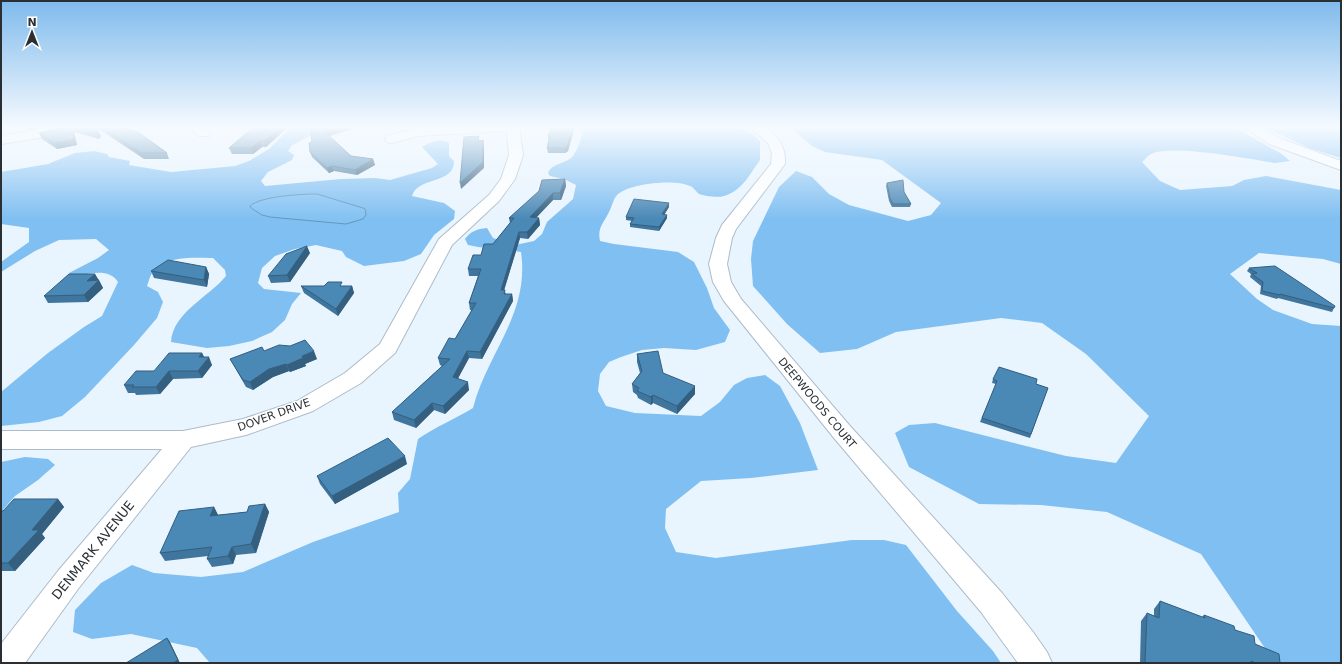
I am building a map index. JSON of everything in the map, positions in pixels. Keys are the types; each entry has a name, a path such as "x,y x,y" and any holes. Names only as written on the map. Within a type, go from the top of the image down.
{"street":[{"name":"DOVER DRIVE","path":"1,440 183,440 246,427 305,406 353,378 388,348 445,243 494,198 508,179 515,157"},
{"name":"DEEPWOODS COURT","path":"779,157 778,164 728,228 718,264 722,282 733,301 830,420 990,601 1026,646 1036,663"},
{"path":"1317,157 1341,166"},
{"name":"DENMARK AVENUE","path":"6,663 68,580 183,440"}],"shaded area":[{"path":"65,157 109,157 130,161 129,165 171,172 235,166 256,157 293,157 292,160 268,172 261,181 265,186 341,179 375,178 390,180 432,168 438,164 431,157 450,157 454,161 452,169 448,174 421,185 412,196 444,203 455,211 454,219 434,235 421,254 404,261 364,266 346,257 342,251 316,245 295,249 275,256 262,268 258,283 264,289 301,293 292,304 285,320 272,332 252,341 229,346 207,348 171,342 173,331 185,313 219,284 226,276 225,270 213,258 189,258 173,260 166,263 152,273 147,286 158,292 163,302 157,318 85,397 62,416 39,422 1,426 1,392 48,353 102,316 118,282 109,274 103,273 90,273 70,277 69,273 98,258 109,250 96,239 59,240 35,251 1,272 1,262 29,242 29,228 1,224 1,172 48,164"},
{"path":"572,157 760,157 760,160 741,186 730,194 724,196 718,197 699,194 694,188 683,184 674,183 654,183 624,190 614,199 599,232 600,241 678,252 694,262 707,288 714,308 730,330 725,342 696,350 664,348 642,350 609,362 600,374 598,391 606,406 635,413 701,416 720,402 734,385 747,378 765,375 780,386 800,423 818,470 751,478 701,481 666,509 665,528 676,552 716,558 852,540 884,540 906,545 957,611 993,651 1001,663 210,663 197,648 131,634 92,639 73,632 75,610 101,583 132,565 154,573 201,577 243,572 313,542 399,512 398,493 410,479 418,439 473,408 479,388 506,333 519,295 522,274 521,252 468,245 465,239 474,231 487,228 493,238 515,245 534,241 542,234 547,222 573,199 576,185 564,179 550,176 548,173 552,167"},
{"path":"861,157 1147,157 1142,162 1160,181 1180,190 1232,186 1244,180 1266,176 1341,190 1341,264 1323,259 1259,253 1230,274 1257,299 1273,310 1312,324 1341,326 1341,663 1275,663 1201,554 1107,512 1041,505 979,504 909,467 895,433 909,425 935,423 1066,456 1116,463 1149,416 1086,354 1042,323 1001,318 896,332 857,349 820,353 787,324 753,286 751,259 753,241 779,187 796,171 812,177 829,194 849,205 908,221 931,215 941,203 882,160"},
{"path":"1236,157 1285,157 1290,161 1275,163"},
{"path":"317,194 363,208 365,209 366,215 363,219 346,224 270,217 262,215 250,206 272,198 292,195"},
{"path":"25,457 48,459 55,465 38,480 15,496 1,512 1,462"}],"building":[{"path":"315,157 358,157 373,159 355,170 332,166 327,168"},
{"path":"462,157 483,157 483,162 460,183"},
{"path":"565,179 560,193 553,193 530,217 539,218 530,229 527,232 519,232 501,290 505,290 504,294 512,294 480,352 467,351 453,377 468,382 443,406 432,403 414,420 392,412 450,359 438,358 449,338 455,339 476,303 469,303 481,269 468,269 473,255 481,255 484,244 493,244 514,218 509,218 539,191 542,180"},
{"path":"903,180 904,192 911,204 893,204 890,198 887,183"},
{"path":"634,199 669,203 662,214 667,215 659,227 630,224 634,218 626,217"},
{"path":"307,246 287,275 268,276 286,254"},
{"path":"168,260 206,267 204,280 151,271"},
{"path":"1275,266 1335,306 1334,308 1280,294 1262,291 1263,282 1252,274 1257,273 1249,268"},
{"path":"69,274 95,274 87,281 99,280 84,295 44,296"},
{"path":"328,282 342,282 340,286 352,286 336,309 301,286 324,286"},
{"path":"305,340 314,351 287,365 269,369 250,382 243,380 230,359 262,347 264,351 279,345 290,346"},
{"path":"658,351 663,373 695,386 677,406 653,395 651,397 637,391 639,388 632,384 642,371 637,354"},
{"path":"169,353 202,353 199,357 209,357 198,371 169,371 156,387 132,387 134,385 124,385 136,371 154,371"},
{"path":"999,367 1037,379 1036,384 1048,388 1031,434 982,418 997,381 993,379"},
{"path":"388,438 405,456 332,496 317,476"},
{"path":"14,499 58,499 32,530 39,530 8,563 1,563 1,511 3,511"},
{"path":"265,504 251,544 232,547 228,556 207,559 212,547 160,553 179,511 214,507 210,516 247,512 249,506"},
{"path":"1160,601 1205,618 1204,615 1234,626 1235,630 1254,636 1255,644 1279,654 1280,663 1256,663 1251,661 1251,663 1145,662 1147,613 1159,618"},
{"path":"167,638 178,660 173,663 126,663"}]}
